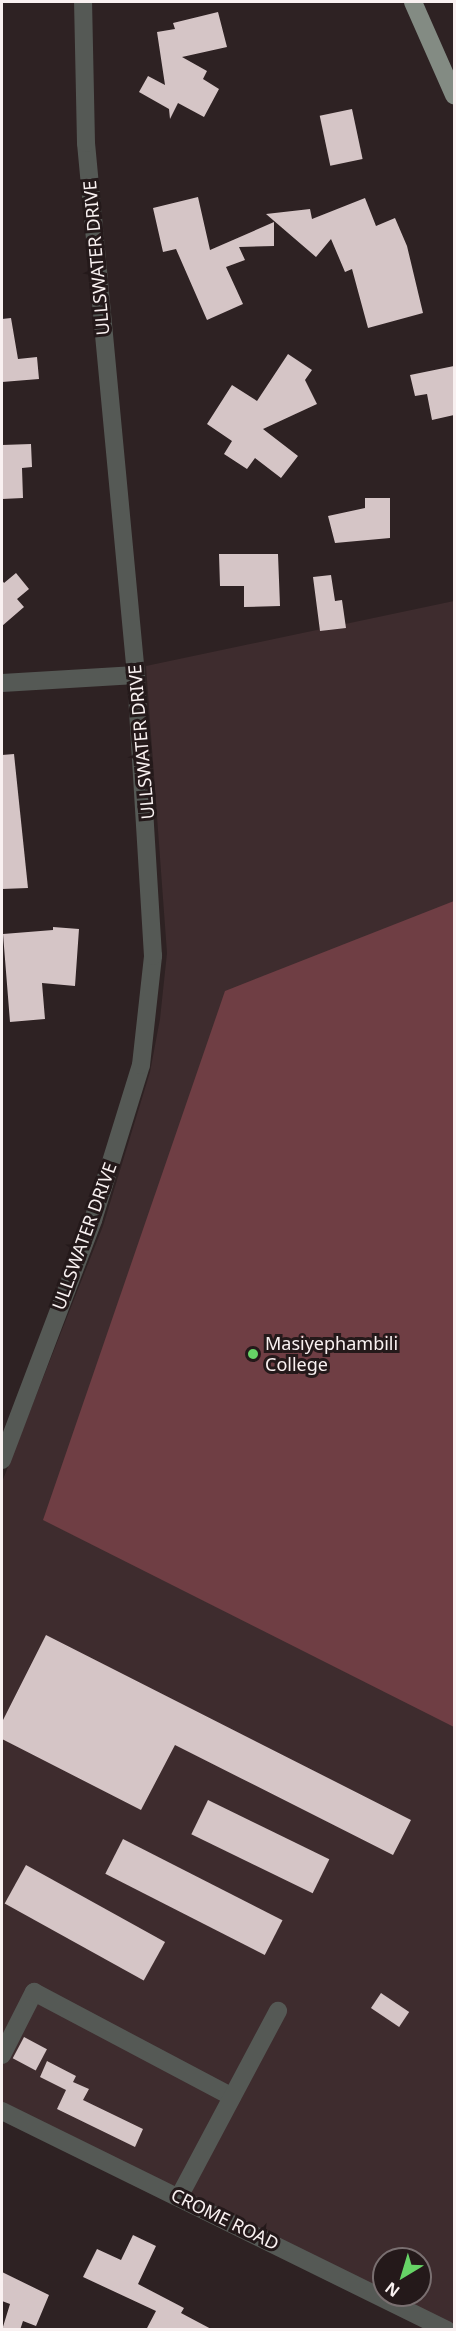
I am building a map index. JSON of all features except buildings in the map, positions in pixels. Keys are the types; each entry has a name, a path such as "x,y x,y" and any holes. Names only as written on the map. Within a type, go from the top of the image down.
{"main road":[{"path":"412,2 454,96"}],"street":[{"name":"ULLSWATER DRIVE","path":"2,1460 93,1220 141,1065 153,956 136,675 86,143 83,2"},
{"path":"2,683 136,675"},
{"path":"2,2055 34,1992 232,2097"},
{"path":"179,2197 278,2011"},
{"name":"CROME ROAD","path":"2,2111 447,2330"}],"shaded area":[{"name":"Masiyephambili College","path":"454,601 454,2328 412,2307 432,2307 432,2247 372,2247 372,2287 2,2103 2,1482 103,1226 150,1072 160,1019 167,953 146,666"},
{"path":"454,901 454,1727 43,1520 225,991"}],"place":[{"name":"Masiyephambili College","path":"253,1354"}]}
